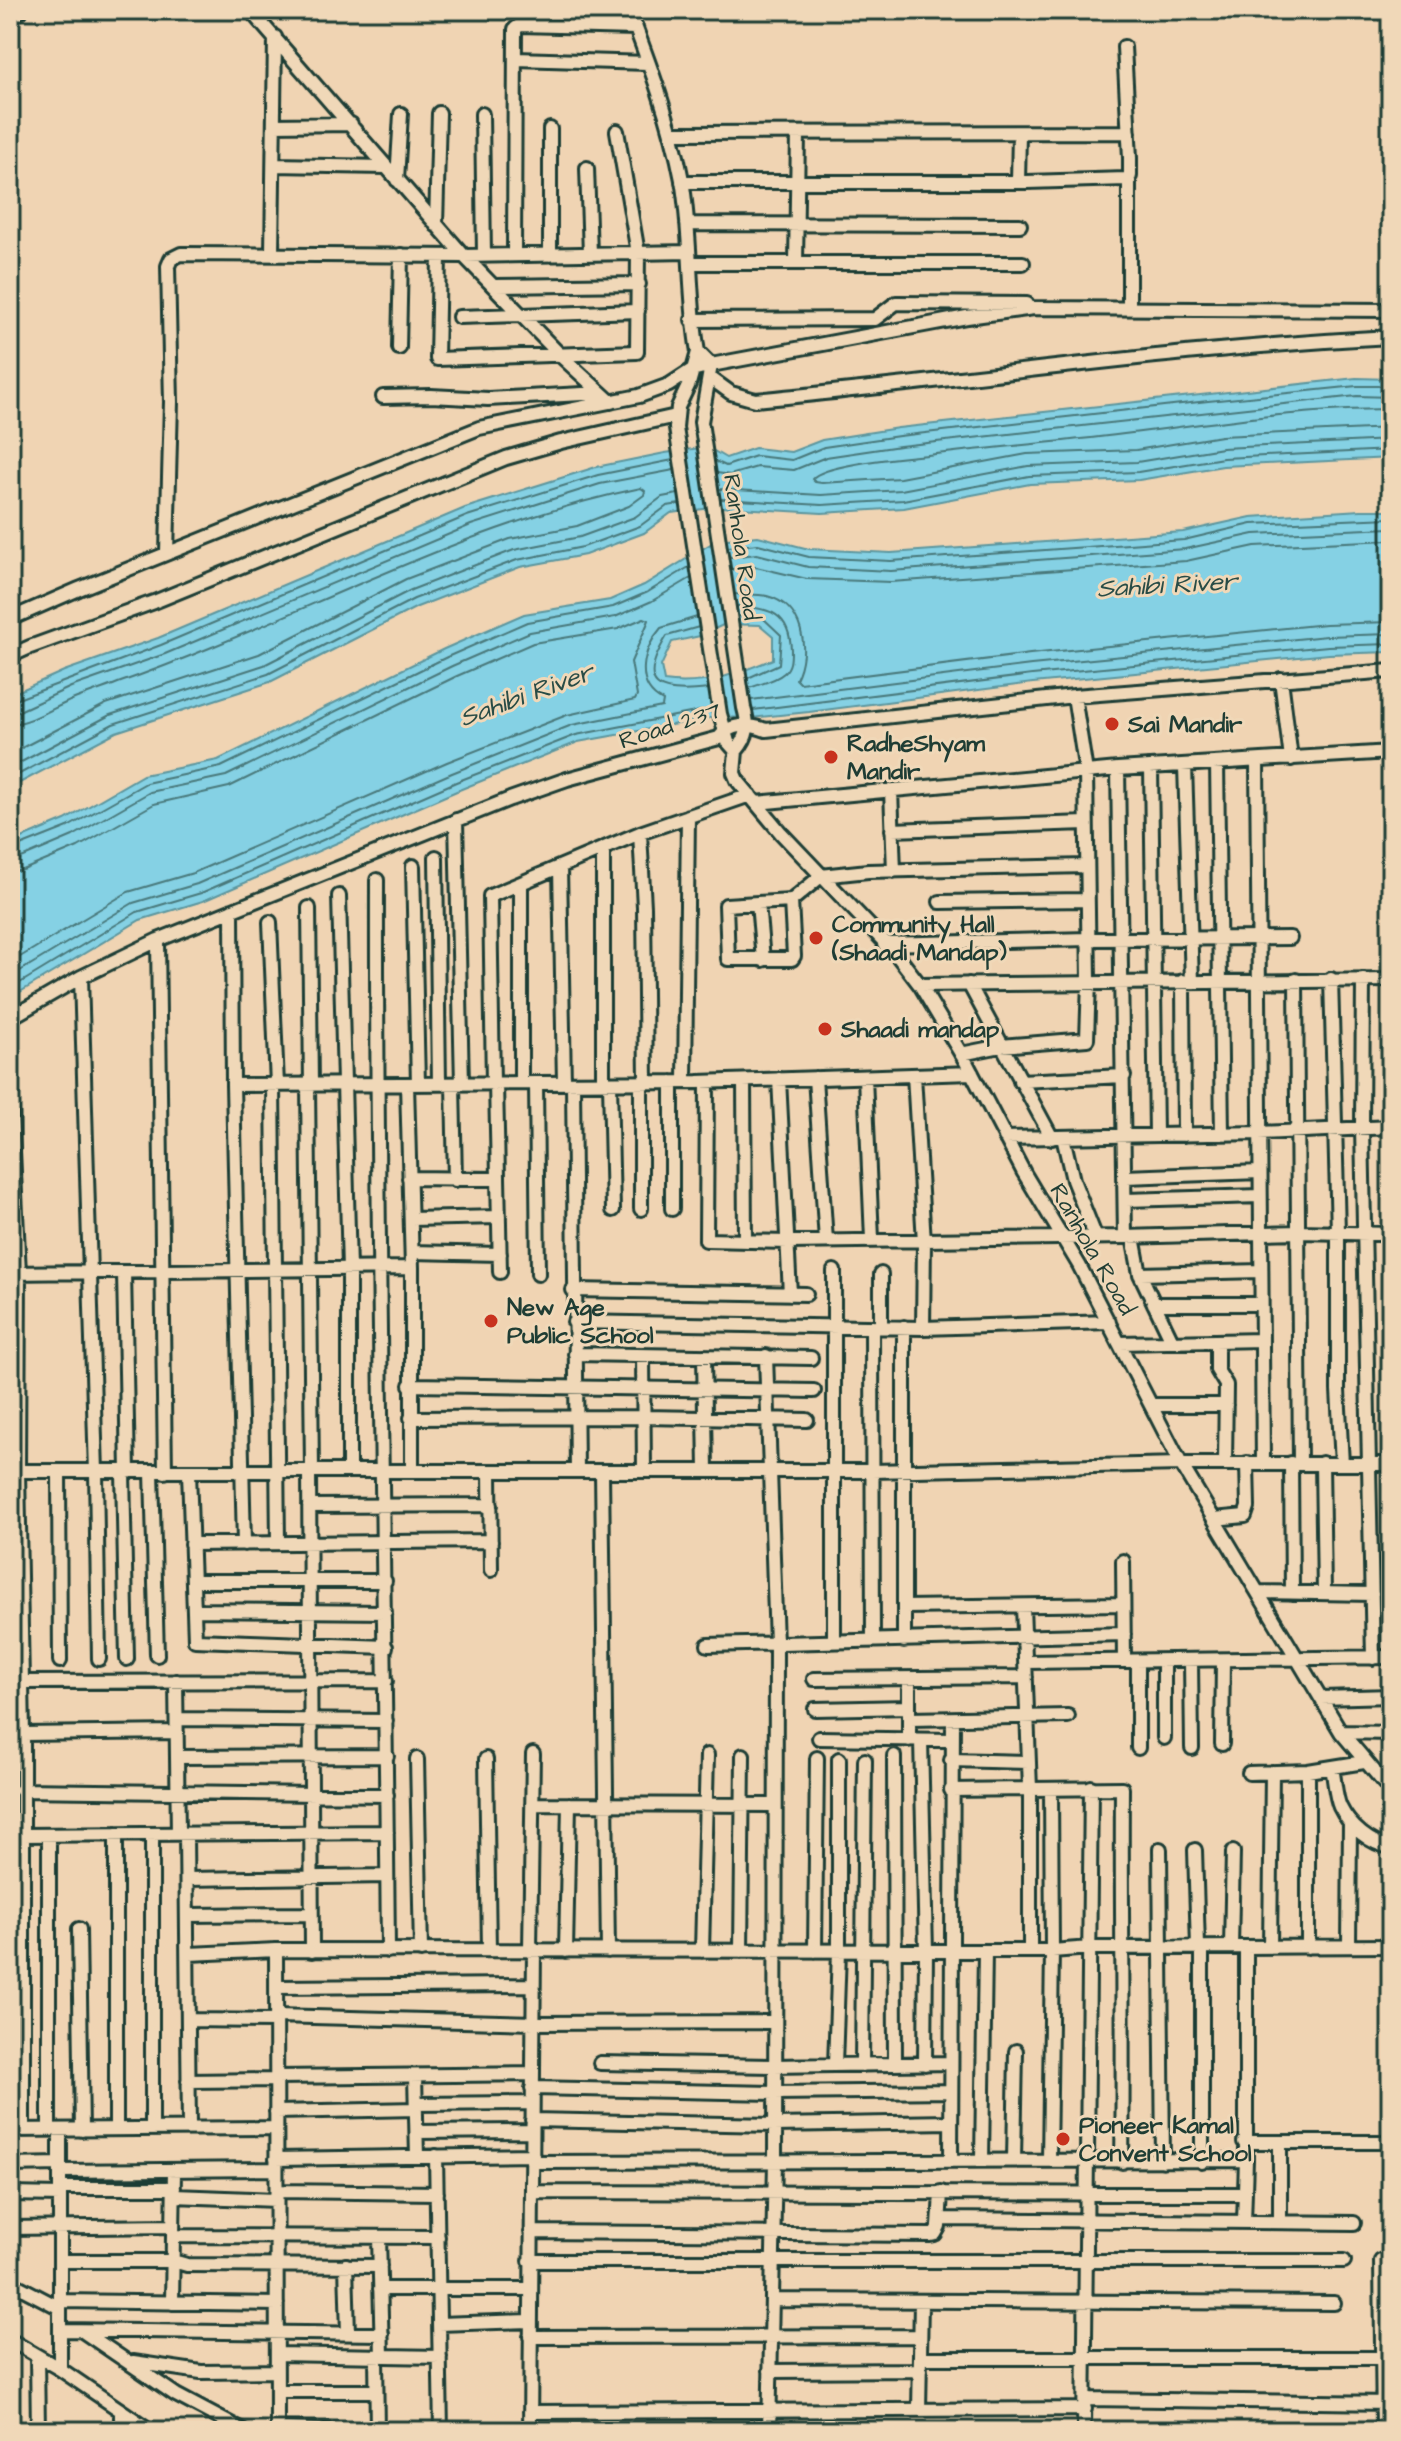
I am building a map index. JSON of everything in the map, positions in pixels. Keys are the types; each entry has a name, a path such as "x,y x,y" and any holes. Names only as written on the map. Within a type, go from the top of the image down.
{"main road":[{"path":"10,14 19,10"}],"street":[{"path":"250,10 464,256 561,356 606,397"},
{"path":"629,10 672,133 687,224 692,320 698,352 712,379"},
{"path":"514,255 515,29 520,25 636,28"},
{"path":"272,253 275,37"},
{"path":"1124,47 1129,132 1129,309"},
{"path":"516,59 648,63"},
{"path":"436,225 439,113"},
{"path":"397,180 401,114"},
{"path":"482,114 484,255"},
{"path":"274,125 351,124"},
{"path":"550,129 550,255"},
{"path":"439,256 436,358 636,353 638,253 617,131"},
{"path":"672,133 1129,132"},
{"path":"1018,182 1019,133"},
{"path":"796,263 798,134"},
{"path":"274,165 386,167"},
{"path":"587,168 590,254"},
{"path":"682,182 1018,182 1129,178"},
{"path":"687,224 1020,225"},
{"path":"167,553 171,402 169,262 181,254 464,256 638,253 796,263 1023,263"},
{"path":"399,348 401,255"},
{"path":"495,286 639,284"},
{"path":"692,320 875,319 896,303 1022,302 1034,308"},
{"path":"712,379 904,328 1034,308 1391,310"},
{"path":"459,317 638,311"},
{"path":"692,370 712,379 731,393 755,400 1085,362 1391,337"},
{"path":"10,656 177,593 506,458 561,442 677,417 698,352"},
{"path":"383,397 606,397 651,393 692,370"},
{"name":"Ranhola Road","path":"712,379 701,422 748,724"},
{"path":"10,619 479,428 606,397"},
{"name":"Ranhola Road","path":"677,417 720,714 728,742 736,751 734,773 753,799 897,955 920,985 1109,1322 1181,1464 1341,1732 1391,1791"},
{"name":"Road 237","path":"10,1018 81,977 158,940 456,820 567,779 719,738 725,730 748,724 766,730 1074,696 1391,671"},
{"path":"1281,679 1291,759"},
{"path":"961,1054 1001,1046 1087,1039 1086,772 1074,696"},
{"path":"736,751 745,740 748,724"},
{"path":"500,1272 490,896 640,833 688,816 753,799 1118,769 1391,752"},
{"path":"1257,761 1263,1463"},
{"path":"1217,763 1222,1134"},
{"path":"1184,1135 1190,938 1185,766"},
{"path":"1151,767 1156,1135"},
{"path":"1118,769 1125,1177 1129,1237 1140,1274 1172,1341"},
{"path":"891,790 894,871"},
{"path":"672,1209 688,816"},
{"path":"455,1180 458,1084 456,820"},
{"path":"892,830 1086,823"},
{"path":"640,833 644,907 641,1209"},
{"path":"603,849 606,1083 613,1210"},
{"path":"436,857 439,1083"},
{"path":"412,1471 409,1178 413,866"},
{"path":"791,901 794,956 790,960 730,960 727,956 726,905 791,901 821,876 1087,866"},
{"path":"560,867 577,1471"},
{"path":"377,880 376,1084 388,1951"},
{"path":"521,883 521,1083"},
{"path":"339,896 349,1269 349,1471"},
{"path":"940,902 1087,900"},
{"path":"758,903 763,960"},
{"path":"309,908 312,1951"},
{"path":"232,910 244,1544"},
{"path":"270,922 275,1085 278,1543"},
{"path":"884,944 1290,938"},
{"path":"157,1655 163,1271 158,940"},
{"path":"81,977 99,1659"},
{"path":"1331,979 1342,1464"},
{"path":"1292,1593 1299,1232 1296,980"},
{"path":"1363,980 1362,1128 1373,1658"},
{"path":"920,985 1391,980"},
{"path":"969,984 1020,1081 1058,1137 1096,1238"},
{"path":"233,1085 707,1082 972,1073"},
{"path":"914,1075 924,1240 923,1328"},
{"path":"1020,1081 1124,1076"},
{"path":"865,1077 872,1239"},
{"path":"815,1078 826,1241"},
{"path":"779,1079 790,1294"},
{"path":"744,1081 745,1241"},
{"path":"707,1082 706,1240 789,1242 1096,1238 1299,1232 1391,1234"},
{"path":"536,1083 538,1274"},
{"path":"10,1092 14,1273 15,1666 21,1682 23,1734 17,2130 276,2128"},
{"path":"1005,1138 1391,1127"},
{"path":"1125,1177 1260,1172"},
{"path":"409,1178 498,1179"},
{"path":"1126,1200 1260,1196"},
{"path":"411,1219 499,1217"},
{"path":"412,1252 500,1254"},
{"path":"14,1273 412,1268"},
{"path":"834,1271 834,1641"},
{"path":"1140,1274 1261,1271"},
{"path":"124,1272 127,1659"},
{"path":"873,1641 872,1471 876,1327 881,1274"},
{"path":"573,1290 806,1294"},
{"path":"1154,1304 1261,1304"},
{"path":"574,1322 923,1328 1109,1322"},
{"path":"904,1327 904,1641"},
{"path":"1120,1343 1262,1340"},
{"path":"1217,1341 1216,1363 1226,1385 1225,1463"},
{"path":"575,1354 811,1358"},
{"path":"643,1356 644,1470"},
{"path":"704,1356 706,1470"},
{"path":"766,1356 776,1643 775,2162 769,2431"},
{"path":"410,1385 814,1391"},
{"path":"1151,1405 1226,1405"},
{"path":"411,1418 705,1417 807,1420"},
{"path":"14,1471 872,1471 1225,1463 1391,1464"},
{"path":"1214,1519 1241,1518 1248,1512 1247,1463"},
{"path":"1322,1463 1324,1593"},
{"path":"490,1471 491,1570"},
{"path":"602,1471 608,1951"},
{"path":"59,1472 60,1661"},
{"path":"189,1472 195,1640 386,1647"},
{"path":"309,1506 491,1505"},
{"path":"191,1544 491,1541"},
{"path":"1123,1561 1124,1661"},
{"path":"193,1581 385,1581"},
{"path":"1258,1592 1372,1594"},
{"path":"904,1607 1123,1604"},
{"path":"1023,1606 1030,1789 1030,1951"},
{"path":"194,1610 385,1612"},
{"path":"708,1645 1124,1634"},
{"path":"1026,1662 1391,1657"},
{"path":"1138,1661 1138,1748"},
{"path":"1164,1661 1164,1738"},
{"path":"1191,1661 1192,1748"},
{"path":"1222,1744 1223,1661"},
{"path":"814,1679 1026,1677"},
{"path":"909,1679 926,1951 925,2064"},
{"path":"176,1681 178,1792 187,1879 189,2128"},
{"path":"21,1682 386,1681"},
{"path":"1321,1698 1391,1696"},
{"path":"815,1709 910,1713 953,1719 1068,1716"},
{"path":"23,1734 311,1719 386,1721"},
{"path":"951,2160 953,1719"},
{"path":"1341,1732 1391,1733"},
{"path":"819,1738 952,1740"},
{"path":"530,2431 533,1754"},
{"path":"702,1951 707,1755"},
{"path":"741,1951 743,1755"},
{"path":"177,1757 387,1756"},
{"path":"894,1756 895,2064"},
{"path":"815,1951 817,1758"},
{"path":"417,1759 421,1951"},
{"path":"486,1759 489,1949"},
{"path":"835,2065 839,1951 839,1759"},
{"path":"862,2065 865,1760"},
{"path":"951,1760 1029,1762"},
{"path":"1249,1773 1308,1771 1364,1762"},
{"path":"1332,1768 1340,1806 1350,1822 1376,1844 1391,1847"},
{"path":"1308,1771 1308,1947"},
{"path":"1270,1947 1272,1772"},
{"path":"1084,2431 1091,1787"},
{"path":"951,1790 1122,1788 1121,1948 1125,2025 1122,2162"},
{"path":"1049,2160 1051,1789"},
{"path":"21,1790 387,1795"},
{"path":"532,1804 775,1805"},
{"path":"566,1951 569,1804"},
{"path":"1349,1946 1350,1822"},
{"path":"22,1835 387,1832"},
{"path":"116,1834 116,2129"},
{"path":"152,1834 152,2128"},
{"path":"49,1835 54,2130 60,2167 60,2369"},
{"path":"1160,1849 1163,2161"},
{"path":"1195,1850 1200,1947 1202,2162"},
{"path":"1231,1947 1233,1852"},
{"path":"187,1879 387,1876"},
{"path":"188,1915 311,1914"},
{"path":"79,1929 82,2130"},
{"path":"189,1954 276,1950 1052,1951 1090,1948 1391,1946"},
{"path":"1244,2222 1246,1947"},
{"path":"276,1950 277,2430 360,2431"},
{"path":"982,2160 985,1951"},
{"path":"276,1987 533,1985"},
{"path":"188,2020 774,2022"},
{"path":"1014,2160 1016,2051"},
{"path":"600,2063 774,2066 951,2063"},
{"path":"188,2081 532,2074"},
{"path":"415,2076 417,2157"},
{"path":"532,2088 774,2093 951,2091"},
{"path":"276,2112 532,2103"},
{"path":"417,2132 532,2125 951,2122"},
{"path":"1244,2142 1391,2142"},
{"path":"1280,2142 1280,2222"},
{"path":"10,2165 174,2170 436,2156 775,2162 1246,2160"},
{"path":"436,2156 441,2431"},
{"path":"172,2303 174,2170"},
{"path":"10,2194 60,2191 276,2196 437,2193"},
{"path":"532,2192 1245,2194"},
{"path":"531,2232 930,2235 938,2231 941,2192"},
{"path":"940,2219 1354,2223"},
{"path":"10,2228 438,2237"},
{"path":"377,2431 376,2391 382,2334 379,2237"},
{"path":"60,2261 380,2266"},
{"path":"530,2261 1344,2261"},
{"path":"1381,2261 1386,2358 1383,2431"},
{"path":"346,2265 348,2334"},
{"path":"10,2282 60,2305 277,2304"},
{"path":"380,2289 530,2289"},
{"path":"772,2300 1334,2303"},
{"path":"919,2410 921,2301"},
{"path":"439,2324 530,2321"},
{"path":"60,2330 382,2334"},
{"path":"82,2330 176,2395 244,2431"},
{"path":"530,2337 920,2336"},
{"path":"10,2340 60,2369 151,2431"},
{"path":"277,2354 440,2357"},
{"path":"37,2356 38,2431"},
{"path":"770,2371 1085,2358 1386,2358"},
{"path":"129,2362 201,2372 276,2371"},
{"path":"277,2391 376,2391"},
{"path":"530,2412 1386,2403"},
{"path":"121,2411 121,2431"}],"water":[{"path":"1356,378 1391,379 1391,458 1223,466 1139,480 1030,484 904,508 822,513 720,507 671,513 644,533 585,555 520,567 417,607 270,682 116,732 10,788 10,695 64,671 158,638 465,508 596,467 707,447 726,458 755,448 791,452 822,440 898,428"},
{"name":"Sahibi River","path":"1391,510 1391,652 1329,654 1033,683 750,718 715,717 578,742 203,901 140,920 10,998 10,843 65,820 143,775 218,760 444,649 524,614 610,600 644,585 717,540 758,536 809,549 891,553 1183,532 1251,517","holes":["725,624 760,625 773,636 773,659 706,681 664,681 661,666 672,642 700,636"]}],"place":[{"name":"Sai Mandir","path":"1112,724"},
{"name":"RadheShyam Mandir","path":"831,757"},
{"name":"Community Hall (Shaadi Mandap)","path":"816,938"},
{"name":"Shaadi mandap","path":"825,1029"},
{"name":"New Age Public School","path":"491,1321"},
{"name":"Pioneer Kamal Convent School","path":"1063,2139"}]}
